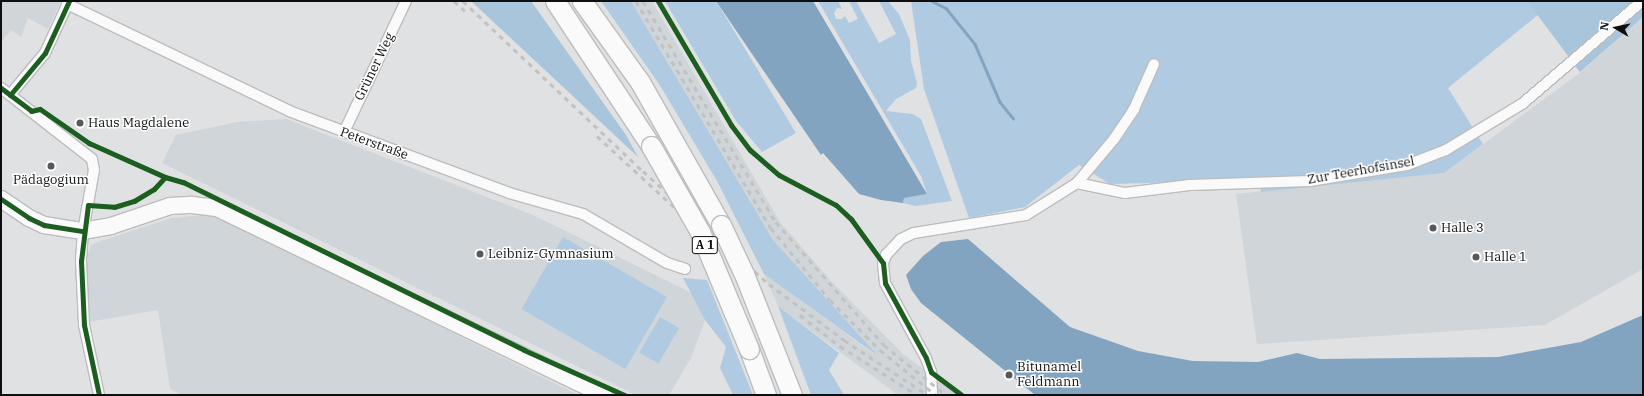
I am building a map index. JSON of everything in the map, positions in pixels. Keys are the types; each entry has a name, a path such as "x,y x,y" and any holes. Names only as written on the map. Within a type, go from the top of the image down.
{"highway":[{"name":"A 1","path":"555,1 651,146 700,232 729,299 766,395"},
{"name":"A 1","path":"582,1 640,82 671,133 721,225 740,267 792,395"}],"main road":[{"path":"1,199 29,218 44,225 83,231 111,226 170,206 192,205 217,208 604,395"}],"street":[{"name":"Grüner Weg","path":"344,132 406,1"},
{"name":"Zur Teerhofsinsel","path":"1077,183 1125,193 1190,185 1310,181 1407,165 1446,150 1522,104 1642,1"},
{"name":"Peterstraße","path":"68,3 289,111 509,193 583,214 667,263 685,269"},
{"path":"10,95 45,53 68,3"},
{"path":"932,395 931,372 926,358 886,283 883,263 886,255 901,239 914,233 1026,215 1077,183 1114,139 1134,109 1154,64"},
{"path":"1,88 92,159 94,170 83,231 81,261 84,325 99,395"}],"shaded area":[{"path":"1,1 61,1 48,29 28,18 21,37 11,30 1,42"},
{"path":"471,1 531,1 626,135 638,157"},
{"path":"601,1 631,1 773,240 878,356 764,274 717,181 659,84"},
{"path":"631,1 652,1 780,222 831,281 902,353 958,395 898,395 778,306 764,274 875,355 773,240"},
{"path":"665,1 716,1 796,133 762,152 736,121"},
{"path":"716,1 813,1 927,194 904,198 903,203 881,200 859,194 823,153 821,155"},
{"path":"818,1 838,1 842,9 837,8 834,13 836,19 842,19 845,16 849,23 858,19 849,1 856,1 879,43 896,34 879,1 888,1 899,14 910,40 911,61 917,83 916,88 896,99 886,111 913,114 921,119 952,201 915,206 903,203 904,198 927,194 921,176"},
{"path":"911,1 1527,1 1539,14 1448,88 1483,144 1444,173 1261,192 1259,180 1110,184 1079,165 1025,207 969,218 924,89"},
{"path":"1527,1 1643,1 1643,17 1580,72"},
{"path":"1643,17 1643,269 1545,325 1257,344 1236,194 1444,173 1581,72"},
{"name":"Leibniz-Gymnasium","path":"286,119 533,215 692,293 705,320 691,358 669,395 636,395 162,163 176,135 237,122"},
{"path":"214,214 578,395 182,395 170,389 158,310 88,322 86,258 92,244 172,218"},
{"path":"563,237 667,297 625,369 522,309"},
{"path":"968,239 1070,327 1138,351 1193,361 1258,362 1297,353 1320,359 1498,357 1581,342 1643,315 1643,395 1035,395 921,303 911,289 906,275 923,256 941,242"},
{"path":"683,278 707,280 753,395 733,395 720,368 726,347 705,320"},
{"path":"778,306 839,353 829,370 844,395 811,395"},
{"path":"660,317 679,328 659,364 640,353"}],"waterway":[{"path":"932,1 946,8 975,44 1000,102 1013,118"}],"railway":[{"path":"454,1 465,11"},
{"path":"463,1 643,171 769,284 844,340 928,395"},
{"path":"636,1 771,228 830,300 880,350 936,395"},
{"path":"643,1 776,222 884,345 946,395"},
{"path":"597,136 680,212"},
{"path":"800,315 840,346 917,395"}],"cycle path":[{"path":"10,95 45,53 69,1"},
{"path":"658,1 731,125 750,150 779,175 836,205 851,219 883,263 885,283 926,358 931,372 961,395"},
{"path":"1,88 31,111 40,109 89,143 165,177 183,182 524,350 624,395"},
{"path":"99,395 84,325 81,261 88,205 114,207 134,201 154,189 165,177"},
{"path":"1,199 29,218 44,225 83,231"}],"place":[{"name":"Haus Magdalene","path":"80,123"},
{"name":"Pädagogium","path":"51,166"},
{"name":"Halle 3","path":"1433,228"},
{"name":"Leibniz-Gymnasium","path":"480,254"},
{"name":"Halle 1","path":"1476,257"},
{"name":"Bitunamel Feldmann","path":"1009,375"}]}
